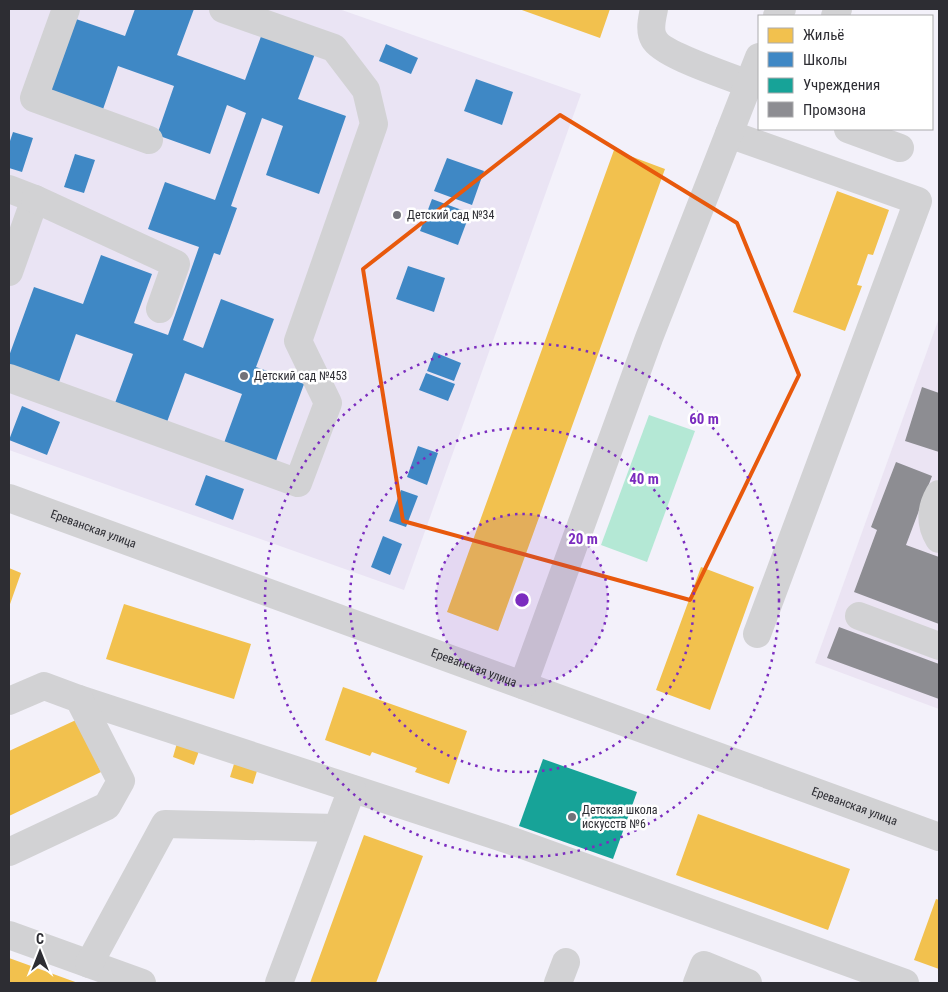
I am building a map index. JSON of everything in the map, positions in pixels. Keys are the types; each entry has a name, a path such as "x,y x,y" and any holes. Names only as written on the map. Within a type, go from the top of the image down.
{"street":[{"path":"66,9 34,98 149,140"},
{"path":"9,378 298,483 328,403 298,342 374,124 366,90 334,48 223,9"},
{"path":"654,9 651,23 654,40 667,52 748,84"},
{"path":"523,685 649,338 758,59"},
{"path":"851,130 900,148"},
{"path":"729,134 918,201 758,634"},
{"path":"9,189 35,199 176,264 160,308"},
{"path":"9,272 35,199"},
{"path":"939,494 933,504 932,526 939,539"},
{"name":"Ереванская улица","path":"9,498 939,836"},
{"path":"859,616 939,646"},
{"path":"9,702 44,686 512,841 905,983"},
{"path":"9,852 107,806 120,781 79,699"},
{"path":"280,983 352,789"},
{"path":"89,964 165,824 336,828"},
{"path":"9,935 142,983"},
{"path":"697,983 704,965 748,983"}],"highlighted area":[{"path":"560,115 737,223 799,375 690,600 403,521 363,269"}],"shaded area":[{"path":"9,9 339,9 581,94 404,590 9,450"},
{"path":"939,318 939,709 815,663"}],"green space":[{"path":"649,415 695,431 647,562 601,545"}],"building: Жильё":[{"path":"519,9 610,9 600,38"},
{"path":"614,150 665,169 498,631 447,612"},
{"path":"837,191 889,210 873,255 868,254 857,285 862,286 845,331 793,312"},
{"path":"701,567 754,587 710,710 656,690"},
{"path":"9,568 21,573 9,607"},
{"path":"124,604 251,644 234,699 106,659"},
{"path":"343,687 467,731 449,784 415,772 417,768 372,752 370,756 325,740"},
{"path":"76,720 101,772 9,816 9,751"},
{"path":"177,743 199,751 194,765 173,757"},
{"path":"234,764 257,771 253,784 230,777"},
{"path":"698,814 850,869 828,930 676,875"},
{"path":"364,835 423,856 376,983 310,983"},
{"path":"936,899 939,900 939,969 914,960"},
{"path":"9,958 78,983 9,983"}],"building: Школы":[{"path":"135,9 194,9 177,55 245,80 263,31 316,51 298,99 346,116 319,194 266,175 283,126 262,118 231,206 237,208 220,255 214,253 183,340 203,348 221,299 274,319 256,367 304,384 276,461 224,443 242,394 185,373 167,422 115,403 133,354 76,334 59,382 9,364 9,356 34,287 83,304 101,255 152,274 134,323 168,335 199,247 148,229 165,182 215,200 246,113 227,105 210,154 157,135 174,86 118,66 101,115 48,95 76,19 125,36"},
{"path":"386,44 418,58 411,74 379,61"},
{"path":"476,79 513,92 502,125 464,111"},
{"path":"13,132 33,138 22,172 9,168 9,144"},
{"path":"75,154 95,160 84,193 64,187"},
{"path":"447,158 484,171 472,205 434,191"},
{"path":"432,199 470,213 458,245 420,231"},
{"path":"408,266 445,278 434,312 396,299"},
{"path":"434,352 461,363 454,381 427,371"},
{"path":"426,373 455,384 448,401 419,390"},
{"path":"22,406 60,422 47,455 9,440"},
{"path":"418,446 438,453 427,485 407,477"},
{"path":"206,475 244,489 233,520 195,505"},
{"path":"401,490 418,496 406,527 389,521"},
{"path":"383,536 402,544 390,575 371,567"}],"building: Учреждения":[{"path":"543,759 637,792 613,859 519,826"}],"building: Промзона":[{"path":"922,387 939,393 939,452 905,441"},
{"path":"896,462 932,476 906,545 939,557 939,624 854,592 877,530 871,527"},
{"path":"839,627 939,664 939,699 827,658"}],"place":[{"name":"Детский сад №34","path":"397,215"},
{"name":"Детский сад №453","path":"244,376"},
{"name":"Детская школа искусств №6","path":"572,817"}]}
